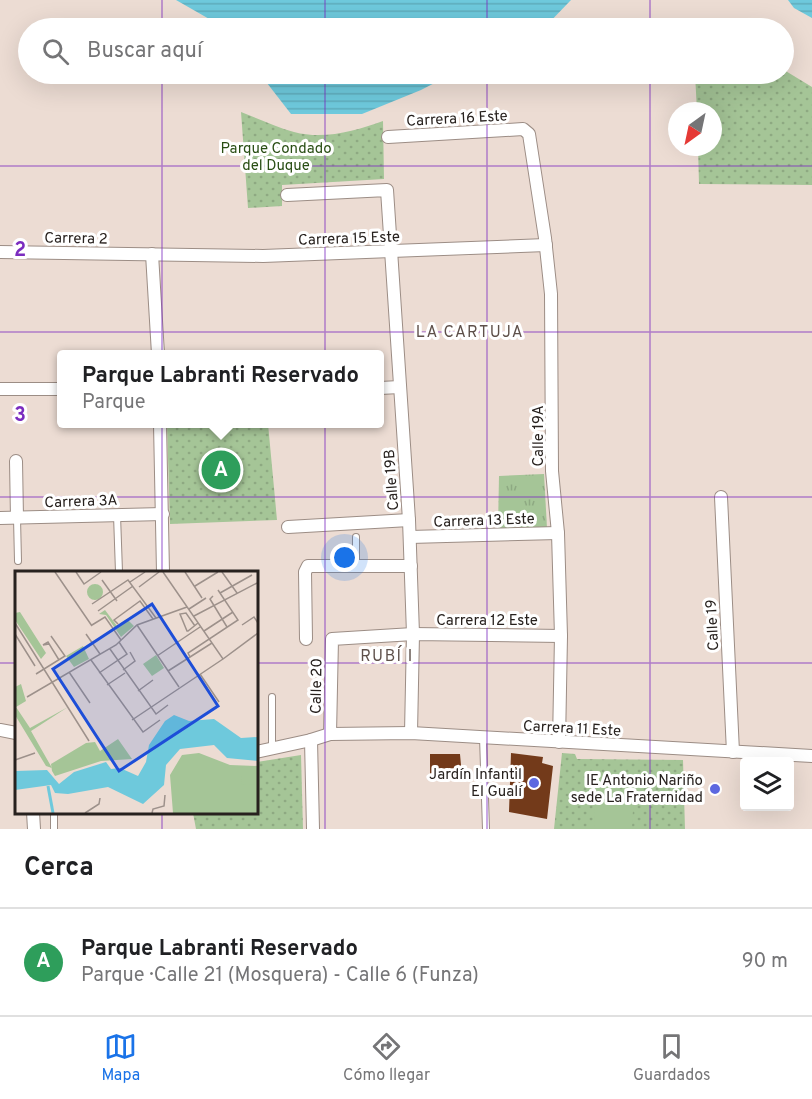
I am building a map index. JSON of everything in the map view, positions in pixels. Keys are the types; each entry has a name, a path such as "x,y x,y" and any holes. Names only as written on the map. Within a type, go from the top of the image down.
{"street":[{"name":"Carrera 16 Este","path":"388,137 524,129 527,131"},
{"name":"Calle 19A","path":"527,131 546,245 551,294 552,471 558,533 561,636 559,742"},
{"name":"Calle 19B","path":"287,195 387,190 410,537 413,634 411,733"},
{"name":"Carrera 15 Este","path":"152,254 264,256 546,245"},
{"name":"Carrera 2","path":"0,252 152,254"},
{"path":"152,254 158,350"},
{"path":"384,388 400,387"},
{"path":"0,390 57,388"},
{"path":"160,428 166,553 163,571"},
{"path":"16,461 17,518"},
{"name":"Calle 19","path":"721,497 733,752"},
{"name":"Carrera 3A","path":"0,518 163,514"},
{"path":"288,527 409,520"},
{"name":"Carrera 13 Este","path":"410,537 558,533"},
{"path":"306,639 306,569 308,566 411,566"},
{"name":"Carrera 12 Este","path":"332,639 413,634 561,636"},
{"name":"Calle 20","path":"330,734 332,639"},
{"path":"0,730 15,733"},
{"name":"Carrera 11 Este","path":"258,752 330,734 411,733 812,756"},
{"path":"311,740 313,829"},
{"path":"33,814 34,829"}],"lane":[{"path":"117,514 119,571"},
{"path":"17,518 18,561"},
{"path":"356,537 356,567"},
{"path":"272,697 272,749"},
{"path":"483,737 486,829"}],"green space":[{"path":"794,76 812,87 812,185 699,184 698,156 722,156 722,102 697,102 696,84 794,84"},
{"name":"Parque Condado del Duque","path":"241,112 287,130 317,135 350,131 383,121 384,179 282,185 282,206 248,208"},
{"path":"167,428 268,428 277,520 170,524"},
{"path":"544,474 547,528 498,528 499,476"},
{"path":"562,753 575,754 577,759 683,760 685,829 554,829"},
{"path":"301,755 303,829 196,829 193,814 258,814 258,762"},
{"path":"596,788 634,790 632,829 594,829"}],"water":[{"path":"176,0 571,0 554,18 208,18"},
{"path":"788,0 812,0 812,18 794,8"},
{"path":"268,84 433,84 362,114 291,114"}],"building":[{"name":"Jardín Infantil El Gualí","path":"511,753 543,757 542,763 553,766 547,819 509,812"},
{"path":"430,754 460,754 462,776 430,777"}],"place":[{"name":"Parque Labranti Reservado","path":"221,470"},
{"name":"Jardín Infantil El Gualí","path":"534,783"},
{"name":"IE Antonio Nariño sede La Fraternidad","path":"715,789"}],"district":[{"name":"LA CARTUJA","path":"470,331"},
{"name":"RUBÍ I","path":"387,655"}]}
